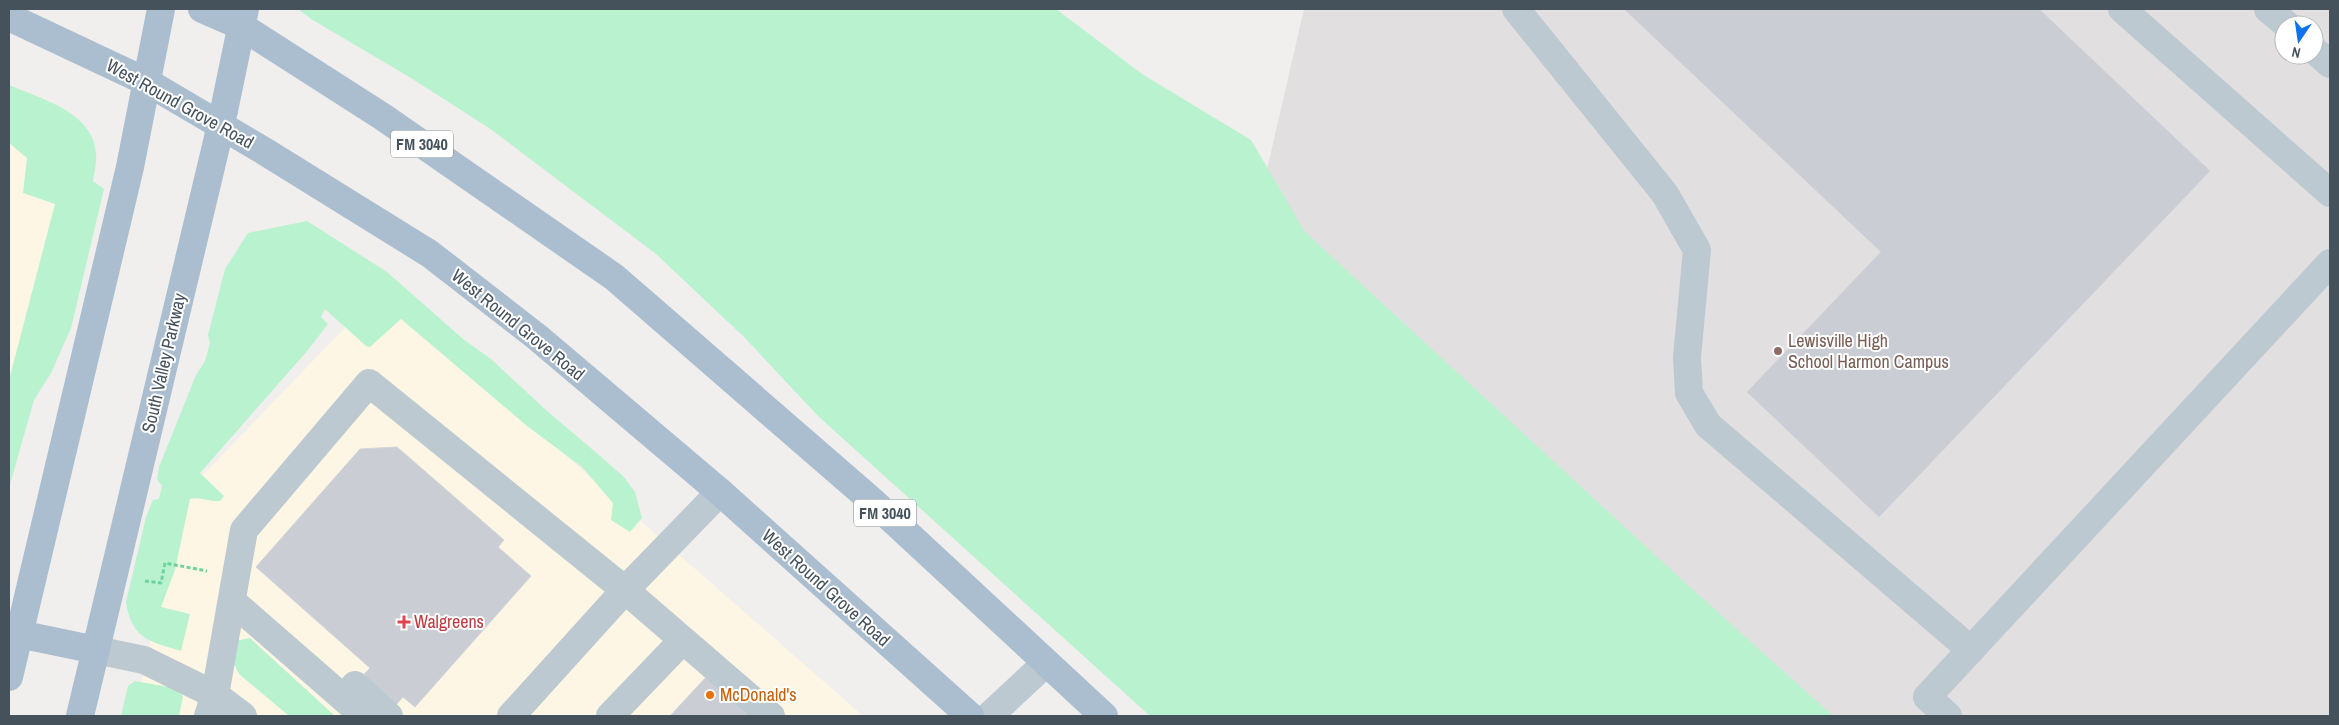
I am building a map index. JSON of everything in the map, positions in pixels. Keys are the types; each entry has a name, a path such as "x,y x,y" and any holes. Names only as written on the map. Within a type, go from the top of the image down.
{"main road":[{"path":"9,677 14,633 123,195 161,9"},
{"name":"FM 3040","path":"202,9 243,18 614,277 871,500 1104,716"},
{"name":"West Round Grove Road","path":"9,16 146,82 221,125 430,254 537,338 720,492 970,716"},
{"name":"South Valley Parkway","path":"80,716 221,125 243,18"},
{"path":"14,633 96,650"}],"lane":[{"path":"1516,9 1665,194 1697,250 1687,357 1689,393 1708,425 1971,650"},
{"path":"2122,9 2330,193"},
{"path":"1948,716 1927,697 2330,263"},
{"path":"212,706 233,602 244,530 369,383 625,590 771,716"},
{"path":"511,716 625,590 720,492"},
{"path":"233,602 364,716"},
{"path":"610,716 682,640"},
{"path":"96,650 144,660 212,706 243,716"},
{"path":"303,663 322,656 389,716"},
{"path":"989,716 1046,663"}],"path":[{"path":"144,581 161,583 165,563 216,573 237,574"}],"shaded area":[{"name":"Lewisville High School Harmon Campus","path":"1304,9 2330,9 2330,716 1234,716 1157,646"},
{"path":"9,101 66,193 9,426"},
{"path":"379,292 863,716 134,716 182,497"}],"green space":[{"path":"298,9 1056,9 1142,74 1251,140 1305,232 1679,577 1833,716 1150,716 818,416 744,337 656,254 489,128 411,78 311,19"},
{"path":"9,85 64,109 86,127 93,140 96,154 93,181 104,189 71,328 51,373 34,400 9,488 9,380 55,204 23,193 27,158 9,143"},
{"path":"307,221 387,272 463,339 491,359 547,411 624,477 635,492 642,518 630,532 611,520 613,503 582,467 527,426 401,319 370,347 366,346 325,309 321,317 328,324 308,350 200,473 224,496 220,501 190,499 175,570 161,607 190,614 181,651 160,645 144,637 132,624 126,602 146,517 153,500 159,499 162,486 157,479 159,467 196,375 205,361 210,343 208,335 225,269 248,233"},
{"path":"250,638 335,716 289,716 239,674 233,662 235,641"},
{"path":"135,681 174,688 183,696 179,716 121,716 128,686"}],"building":[{"path":"1624,9 2039,9 2210,171 1879,517 1747,392 1881,252"},
{"name":"Walgreens","path":"397,447 504,540 498,547 531,576 415,707 403,697 386,716 351,689 370,668 256,567 360,449"},
{"name":"McDonald's","path":"708,675 754,716 670,716"}],"place":[{"name":"Lewisville High School Harmon Campus","path":"1778,351"},
{"name":"Walgreens","path":"404,622"},
{"name":"McDonald's","path":"710,695"}]}
